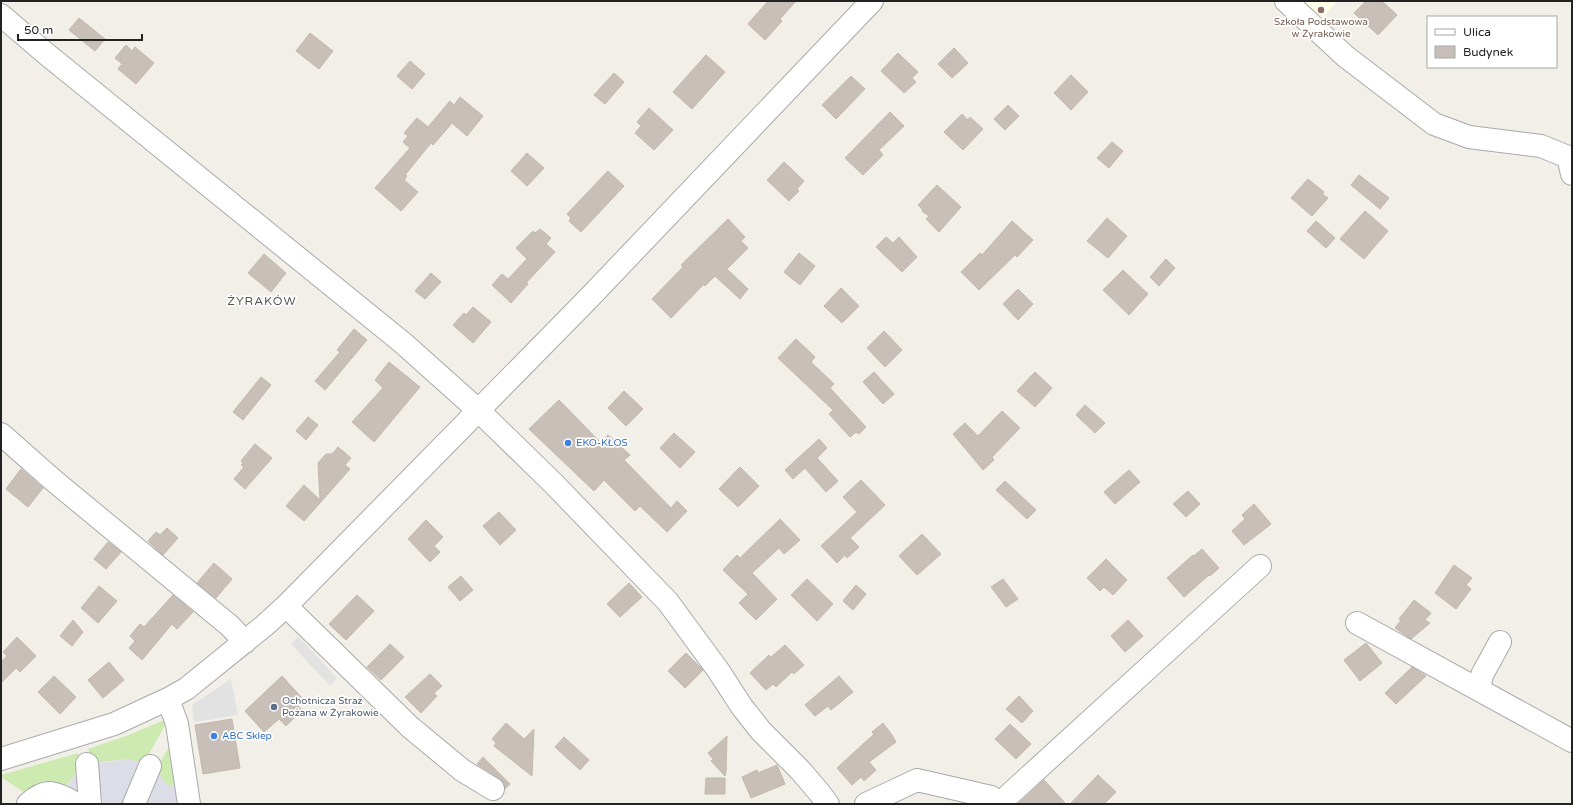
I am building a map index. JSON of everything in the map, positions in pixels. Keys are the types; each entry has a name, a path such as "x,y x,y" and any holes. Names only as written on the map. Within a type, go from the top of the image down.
{"street":[{"path":"1,759 114,724 186,689 245,642 286,606 593,294 872,1"},
{"path":"1286,1 1345,56 1434,124 1469,137 1541,146 1568,157 1572,174"},
{"path":"1,14 44,52 403,343 479,410 553,483 668,602 718,670 742,707 760,731 800,770 828,804"},
{"path":"1,434 53,480 230,626 245,642"},
{"path":"866,804 917,780 991,797 999,804 1260,566"},
{"path":"286,606 410,727 462,770 493,789"},
{"path":"1357,623 1572,741"},
{"path":"1479,689 1482,674 1500,642"},
{"path":"168,698 177,724 180,803"},
{"path":"87,764 90,804"},
{"path":"134,804 150,766"},
{"path":"25,802 50,792 66,797 76,804"}],"shaded area":[{"name":"Szkoła Podstawowa w Żyrakowie","path":"1304,1 1337,1 1322,19"},
{"path":"298,636 337,678 330,686 291,644"},
{"path":"231,679 238,715 194,722 192,705"},
{"path":"127,759 144,763 156,770 168,786 178,784 182,804 16,804 20,798 46,782 59,783 67,786 83,765"}],"green space":[{"path":"169,718 144,763 127,759 93,763 88,749 126,736"},
{"path":"172,741 178,784 168,786 156,770"},
{"path":"78,753 83,765 66,786 59,783 25,793 1,777 1,775"}],"building":[{"path":"768,1 796,1 780,19 782,21 765,40 748,24"},
{"path":"1366,1 1382,1 1397,15 1378,35 1354,13"},
{"path":"79,18 105,39 95,51 69,30"},
{"path":"310,33 333,51 319,69 296,51"},
{"path":"126,45 132,51 135,47 154,63 136,84 118,69 122,64 115,58"},
{"path":"954,48 968,63 952,78 938,64"},
{"path":"898,53 918,72 912,78 916,82 904,93 881,71"},
{"path":"706,55 725,72 692,109 673,92"},
{"path":"410,61 425,74 412,89 397,76"},
{"path":"614,73 624,82 605,104 594,95"},
{"path":"1071,75 1088,92 1071,110 1054,93"},
{"path":"851,76 865,89 836,119 822,105"},
{"path":"460,97 483,116 467,136 452,123 433,145 431,143 405,175 407,176 404,180 418,192 401,211 375,188 410,148 403,142 408,136 404,133 417,118 428,127 450,101 454,105"},
{"path":"1008,105 1019,116 1005,130 994,119"},
{"path":"649,108 673,130 654,150 635,133 641,126 637,122"},
{"path":"890,112 904,126 879,150 883,155 863,175 845,158"},
{"path":"962,114 968,120 970,117 983,129 963,150 944,132"},
{"path":"1112,142 1123,151 1109,168 1097,158"},
{"path":"527,153 544,168 527,186 511,171"},
{"path":"784,162 804,181 797,189 799,191 789,201 767,180"},
{"path":"608,171 624,186 581,232 569,221 571,218 567,214"},
{"path":"1359,175 1389,198 1380,209 1351,185"},
{"path":"1308,179 1324,192 1322,194 1328,198 1312,216 1291,198"},
{"path":"937,185 961,207 939,232 926,219 929,216 922,211 923,210 918,205"},
{"path":"1365,211 1388,231 1364,259 1340,239"},
{"path":"1107,218 1127,236 1108,258 1087,241"},
{"path":"728,219 745,237 741,241 748,248 727,269 748,289 740,299 715,276 705,286 704,284 671,318 652,299 683,267 681,265"},
{"path":"1012,221 1033,240 1017,257 1015,255 979,290 961,272 980,253 982,255"},
{"path":"1316,221 1335,238 1326,248 1307,231"},
{"path":"540,229 551,238 546,244 555,252 526,283 528,284 511,303 492,285 502,274 508,279 527,259 516,248 533,231 535,233"},
{"path":"886,237 893,243 899,237 917,257 902,272 876,247"},
{"path":"799,253 815,266 800,285 784,272"},
{"path":"264,254 286,273 271,292 248,273"},
{"path":"1166,259 1175,268 1159,286 1150,277"},
{"path":"1123,270 1148,294 1129,315 1103,290"},
{"path":"431,273 441,282 425,299 415,291"},
{"path":"841,288 859,306 842,323 824,306"},
{"path":"1018,289 1033,304 1018,320 1003,304"},
{"path":"473,307 491,322 473,343 453,325 464,313 466,315"},
{"path":"354,329 367,340 325,390 315,381 340,352 337,350"},
{"path":"884,331 902,350 885,367 867,348"},
{"path":"796,339 815,357 811,362 834,384 830,388 866,427 859,434 856,432 850,437 829,414 833,410 778,358"},
{"path":"389,362 420,387 374,442 352,422 383,388 375,380"},
{"path":"874,372 894,394 883,404 863,382"},
{"path":"1035,372 1052,388 1035,407 1017,391"},
{"path":"261,377 271,385 243,420 233,412"},
{"path":"624,391 643,409 626,426 608,408"},
{"path":"559,400 601,443 608,435 630,455 624,460 671,508 677,501 687,511 667,532 640,506 635,511 604,480 594,491 529,429"},
{"path":"1085,405 1105,423 1095,433 1076,415"},
{"path":"1002,411 1020,428 992,457 994,460 983,470 953,434 965,423 978,436"},
{"path":"308,417 318,425 306,440 296,431"},
{"path":"674,433 695,452 680,468 660,448"},
{"path":"819,439 827,448 817,458 838,481 826,492 805,468 793,479 785,470"},
{"path":"255,444 272,458 245,489 234,479 244,467 241,465 243,463 241,461"},
{"path":"338,447 351,458 345,465 350,469 304,521 286,506 304,485 320,500 318,463 326,454 332,454"},
{"path":"740,467 759,486 738,507 719,489"},
{"path":"21,469 43,488 28,507 6,489"},
{"path":"1129,470 1140,482 1115,504 1104,492"},
{"path":"861,480 885,505 850,538 859,547 847,558 845,555 837,563 821,546 857,512 843,497"},
{"path":"1005,481 1036,510 1027,519 996,490"},
{"path":"1188,491 1200,504 1186,517 1173,504"},
{"path":"1254,504 1271,524 1244,545 1232,531 1245,519 1242,515"},
{"path":"499,512 516,530 500,545 483,526"},
{"path":"780,519 800,540 784,554 779,548 752,573 777,599 756,620 739,603 748,594 723,570 737,555 740,558"},
{"path":"426,520 443,537 434,546 440,552 430,562 408,539"},
{"path":"167,528 178,538 163,555 148,541 156,532 160,535"},
{"path":"922,534 941,554 917,575 899,556"},
{"path":"108,542 121,552 106,569 94,559"},
{"path":"1202,549 1219,568 1184,597 1167,578"},
{"path":"1106,559 1127,580 1113,595 1104,587 1100,591 1087,578"},
{"path":"214,563 232,579 216,598 197,583"},
{"path":"1454,565 1472,578 1466,585 1471,589 1456,609 1435,593"},
{"path":"461,576 473,590 460,601 448,587"},
{"path":"807,579 833,604 817,621 791,595"},
{"path":"1003,579 1018,599 1006,607 991,587"},
{"path":"629,583 642,597 620,617 607,604"},
{"path":"856,585 866,594 853,610 843,601"},
{"path":"99,586 117,601 98,623 81,608"},
{"path":"173,595 193,612 177,629 172,624 142,660 129,648 135,641 130,636 140,624 144,627"},
{"path":"357,595 374,611 346,640 329,624"},
{"path":"1414,600 1431,613 1425,620 1430,623 1411,639 1395,628 1401,620 1399,619"},
{"path":"73,620 83,632 72,646 60,636"},
{"path":"1128,620 1143,636 1125,652 1111,636"},
{"path":"17,637 36,656 20,672 16,668 1,683 1,662 7,656 3,652"},
{"path":"1366,643 1382,663 1360,681 1344,660"},
{"path":"390,644 404,657 381,680 367,667"},
{"path":"785,645 804,665 794,674 792,672 776,687 773,684 766,690 750,673 769,655 771,657"},
{"path":"686,653 703,670 685,688 668,671"},
{"path":"109,662 124,680 103,698 88,680"},
{"path":"1412,667 1426,676 1396,704 1385,693"},
{"path":"430,674 442,686 434,693 437,696 421,713 405,697"},
{"path":"54,676 76,697 60,714 38,692"},
{"name":"Ochotnicza Straż Pożana w Żyrakowie","path":"282,676 302,698 296,704 302,710 286,726 279,719 264,732 245,711"},
{"path":"839,676 853,692 831,710 828,706 815,716 805,705"},
{"path":"1019,696 1033,711 1022,723 1006,709"},
{"path":"232,719 240,768 203,774 195,725"},
{"path":"506,723 524,739 534,729 532,776 494,746 496,743 492,739"},
{"path":"883,723 896,742 869,762 876,770 864,781 861,777 852,785 837,768 874,734 872,732"},
{"path":"1010,724 1031,744 1016,759 995,739"},
{"path":"727,736 725,776 711,761 713,759 708,753"},
{"path":"564,737 589,760 580,770 555,747"},
{"path":"483,757 510,784 505,789 504,783 500,779 477,764"},
{"path":"777,765 785,784 751,798 742,777 757,770 758,773"},
{"path":"1098,775 1116,792 1104,804 1070,804"},
{"path":"706,778 725,778 725,794 705,794"},
{"path":"1044,780 1066,804 1018,804"}],"place":[{"name":"Szkoła Podstawowa w Żyrakowie","path":"1321,10"},
{"name":"EKO-KŁOS","path":"568,443"},
{"name":"Ochotnicza Straż Pożana w Żyrakowie","path":"274,707"},
{"name":"ABC Sklep","path":"214,736"}],"district":[{"name":"ŻYRAKÓW","path":"262,301"}]}
